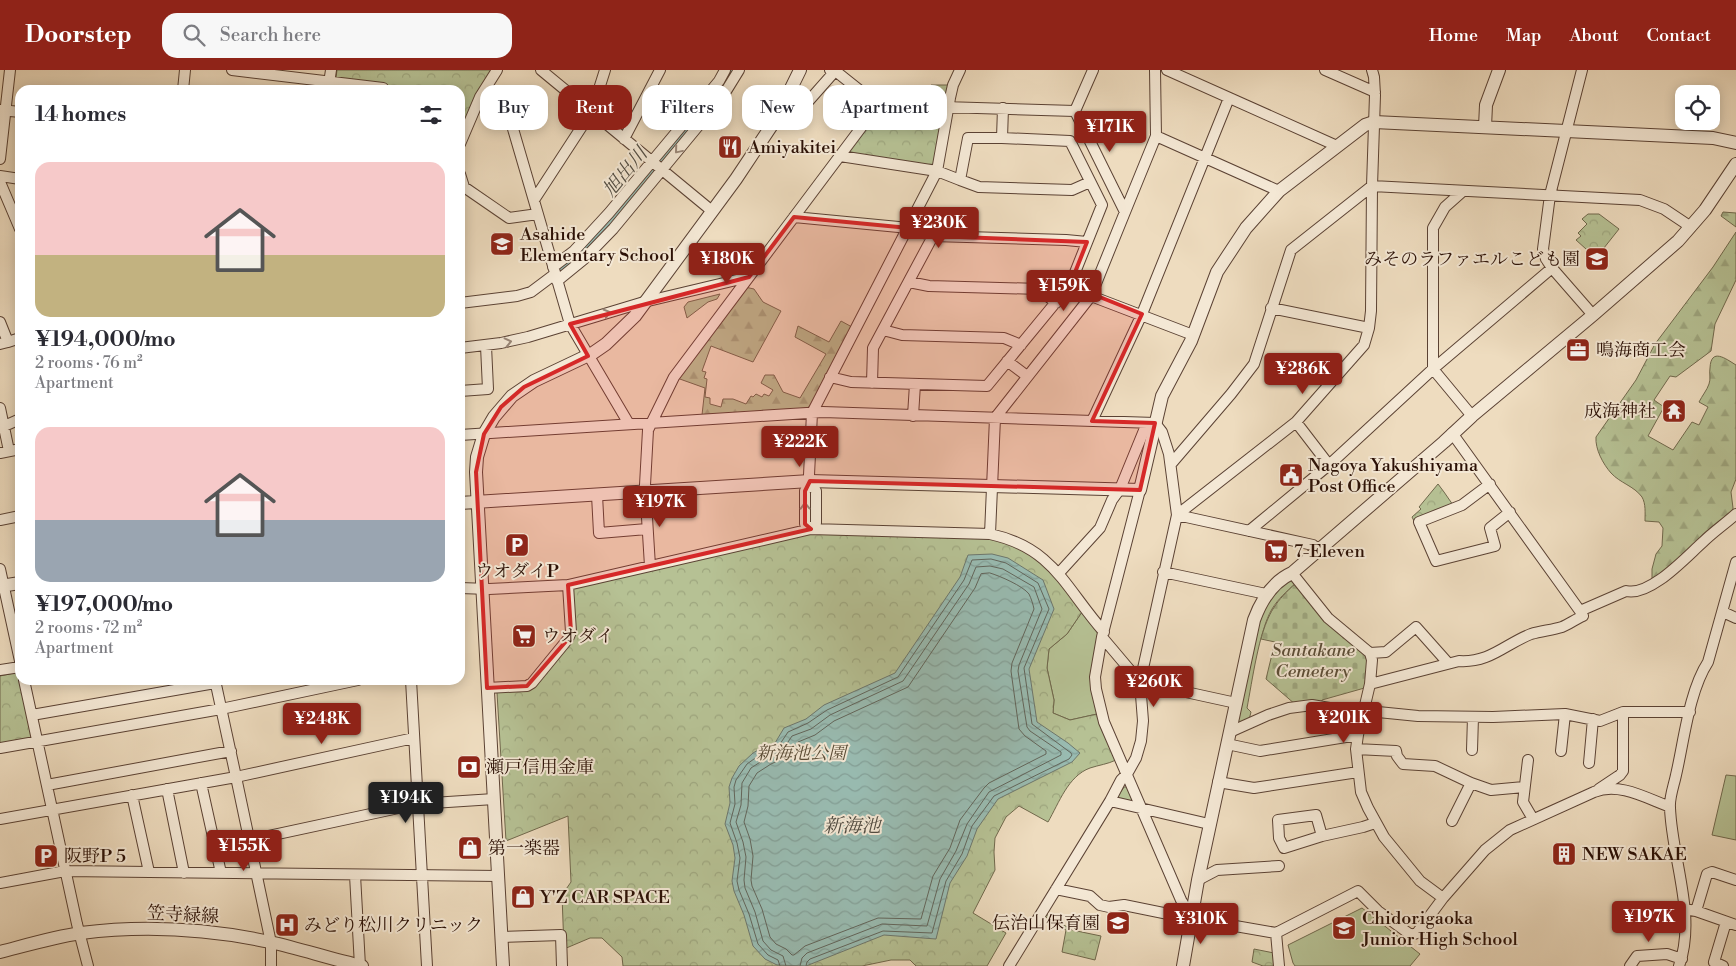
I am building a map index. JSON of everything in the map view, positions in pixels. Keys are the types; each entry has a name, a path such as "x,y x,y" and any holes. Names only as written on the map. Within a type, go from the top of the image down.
{"street":[{"path":"0,159 3,110 10,70"},
{"path":"183,85 185,70"},
{"path":"232,70 322,85"},
{"path":"328,85 331,70"},
{"path":"488,85 497,70"},
{"path":"541,70 560,85"},
{"path":"600,85 605,70"},
{"path":"624,138 660,70"},
{"path":"657,166 725,70"},
{"path":"465,301 518,296 532,292 555,274 609,213 724,96 739,70"},
{"path":"793,85 800,70"},
{"path":"811,529 805,524 805,491 810,482 812,413 937,171 953,85 960,70"},
{"path":"1075,111 1093,70"},
{"path":"990,534 995,418 1091,296 1156,136 1154,70"},
{"path":"1167,70 1337,146"},
{"path":"1325,70 1375,92"},
{"path":"1177,515 1296,422 1364,345 1370,328 1375,92 1372,70"},
{"path":"1485,127 1486,105 1499,70"},
{"path":"1582,70 1550,195 1543,249 1546,259 1552,268 1594,315"},
{"path":"813,95 833,71 853,85"},
{"path":"465,132 480,97"},
{"path":"1092,421 1142,314 1229,98"},
{"path":"948,108 1075,111"},
{"path":"1002,138 1003,108"},
{"path":"1075,111 1125,212"},
{"path":"1192,918 1181,900 1104,722 1096,689 1097,664 1162,396 1193,334 1217,272 1246,228 1279,191 1365,125 1374,122 1713,138 1736,143"},
{"path":"513,130 570,324 629,424"},
{"path":"534,200 580,130"},
{"path":"615,130 712,211"},
{"path":"503,966 477,502 476,465 484,434 501,407 524,387 588,356 606,344 623,328 736,179 769,130"},
{"path":"650,566 645,492 648,430 651,423 674,376 859,130"},
{"path":"1156,136 1279,191"},
{"path":"830,377 851,382 987,386 1070,285 1102,205 1070,141 968,138 960,180"},
{"path":"840,156 937,171 979,187 1072,190 1090,182"},
{"path":"1183,966 1218,782 1254,620 1266,594 1282,577 1292,573 1444,442 1452,433 1594,315 1678,241 1691,227 1736,164"},
{"path":"0,176 15,178"},
{"path":"0,182 15,217"},
{"path":"1171,464 1220,408 1254,364 1290,250 1372,186 1646,202 1670,213 1691,227"},
{"path":"465,188 509,218 538,214"},
{"path":"1463,191 1445,207 1433,228 1433,369 1472,416"},
{"path":"794,217 909,228 933,236 1087,242"},
{"path":"872,383 873,348 933,236"},
{"path":"1249,531 1330,465 1433,369 1552,268"},
{"path":"465,348 486,346 528,337 644,302 749,277"},
{"path":"909,282 929,286 1039,289 1056,303"},
{"path":"1070,285 1091,296 1193,334"},
{"path":"1271,308 1370,328"},
{"path":"0,322 4,343"},
{"path":"883,330 902,335 1004,338 1021,345"},
{"path":"465,391 488,389 486,346"},
{"path":"1007,361 1027,376"},
{"path":"914,384 914,416"},
{"path":"0,408 5,452"},
{"path":"465,434 812,413 1155,423"},
{"path":"2,427 15,421"},
{"path":"1296,422 1330,465"},
{"path":"1009,966 1110,801 1120,780 1127,774 1136,758 1143,720 1140,682 1177,515 1171,464 1162,432 1155,423"},
{"path":"1059,573 1100,528 1112,500 1120,489 1145,428 1155,423"},
{"path":"1370,684 1460,661 1472,662 1479,660 1503,650 1532,634 1562,627 1583,616 1452,433"},
{"path":"465,503 810,482 1140,490"},
{"path":"1490,484 1462,505 1419,522 1436,561 1495,546 1490,528 1510,512"},
{"path":"597,495 599,533 647,529"},
{"path":"1580,611 1626,590 1632,592 1643,588 1670,573 1702,542 1736,514"},
{"path":"1177,515 1313,545 1318,550"},
{"path":"0,520 15,517"},
{"path":"465,588 568,585 811,529 990,534 1023,544 1042,556 1059,573 1103,635 1140,682 1236,703"},
{"path":"1630,966 1637,956 1667,954 1680,962 1686,938 1670,808 1690,712 1702,672 1708,662 1736,562"},
{"path":"0,569 2,586 15,628"},
{"path":"1163,572 1266,594"},
{"path":"1292,573 1328,618 1370,653 1372,660 1370,684 1356,749 1362,792 1375,823 1384,837 1414,875 1443,898"},
{"path":"2,586 15,584"},
{"path":"487,688 527,686 532,683 568,639 571,632 568,585"},
{"path":"1723,612 1736,618"},
{"path":"1370,653 1386,652 1416,627 1448,664"},
{"path":"0,670 15,668"},
{"path":"25,685 65,871 88,966"},
{"path":"32,715 193,685"},
{"path":"216,685 271,942 271,966"},
{"path":"0,748 221,709 334,685"},
{"path":"411,685 427,966"},
{"path":"1230,732 1268,714 1289,708 1312,705 1341,710 1418,716 1473,717 1565,714 1600,721 1623,712 1690,712"},
{"path":"1056,889 1090,896 1100,905 1109,907 1124,904 1276,932 1358,891 1378,910 1411,935 1417,933 1443,898 1485,850 1510,830 1598,790 1623,771 1623,712"},
{"path":"1561,750 1565,714"},
{"path":"1472,750 1473,717"},
{"path":"1588,763 1593,719"},
{"path":"1227,744 1260,751 1358,735"},
{"path":"0,819 201,783 414,738"},
{"path":"1356,749 1396,751 1403,764 1435,766 1491,790 1524,787"},
{"path":"47,784 231,751"},
{"path":"1528,760 1523,802 1533,819"},
{"path":"1218,782 1254,788 1358,772"},
{"path":"201,783 221,873"},
{"path":"1452,821 1471,783"},
{"path":"167,789 184,873"},
{"path":"1598,790 1624,789 1670,808"},
{"path":"132,795 148,872"},
{"path":"250,840 417,804 494,799"},
{"path":"1110,801 1210,824"},
{"path":"1322,836 1316,815 1278,820 1279,838 1284,848 1322,836 1375,823"},
{"path":"1198,880 1217,870 1279,866"},
{"path":"0,883 65,871 498,876"},
{"path":"1696,911 1707,874 1712,872 1736,880"},
{"path":"356,875 361,966"},
{"path":"1684,910 1696,911 1731,924 1714,962 1723,966"},
{"name":"笠寺緑線","path":"0,952 80,934 108,931 176,930 236,936 271,942 361,966"},
{"path":"1276,932 1279,966"},
{"path":"501,938 561,935 562,966"}],"highlighted area":[{"path":"794,217 909,228 933,236 1087,242 1070,285 1142,314 1092,421 1155,423 1140,490 810,481 805,491 805,524 811,529 568,585 571,632 568,639 527,686 487,688 476,472 484,434 501,407 524,387 588,356 570,324 749,277"}],"green space":[{"path":"337,70 492,70 485,85 480,85 480,94 465,125 465,85 364,85 336,78"},
{"path":"947,85 950,85 947,96"},
{"path":"864,130 941,130 935,164 931,167 850,155 848,151"},
{"path":"1723,212 1736,213 1736,227 1721,216"},
{"path":"1588,214 1599,214 1619,229 1596,258 1576,240 1581,236 1578,233 1587,224 1582,219"},
{"name":"成海神社","path":"1736,232 1736,280 1715,324 1711,351 1676,377 1670,376 1654,400 1664,407 1648,436 1673,450 1692,422 1699,425 1708,407 1699,402 1709,384 1713,358 1720,356 1736,365 1736,479 1731,492 1732,516 1652,582 1652,569 1656,554 1662,546 1663,528 1659,522 1645,521 1645,506 1642,497 1608,469 1598,451 1596,437 1636,380 1655,344 1713,267"},
{"path":"745,287 754,289 763,302 781,311 753,362 711,346 702,371 706,372 704,378 707,379 705,397 710,398 710,404 721,407 723,399 733,399 746,404 751,396 753,397 756,394 762,397 764,394 769,396 773,390 761,383 765,375 774,375 783,392 800,398 826,354 795,337 798,326 829,342 841,321 852,327 810,406 807,408 702,415 705,388 677,378"},
{"path":"720,294 717,299 708,302 687,318 684,307 688,302"},
{"path":"1438,484 1453,505 1414,521 1412,517 1421,509 1419,507"},
{"name":"新海池公園","path":"812,533 983,537 1010,543 1033,556 1059,581 1082,612 1067,634 1049,649 1047,668 1054,700 1053,713 1070,720 1097,714 1116,760 1090,768 1076,777 1065,791 1048,822 1019,806 1006,817 995,838 995,870 973,913 1006,933 987,966 916,966 910,960 891,960 862,966 623,966 622,957 602,938 590,938 564,949 562,895 571,882 568,816 506,841 497,693 499,691 532,689 574,637 571,591 573,587"},
{"path":"1289,578 1296,583 1274,605 1263,630 1247,708 1251,712 1249,720 1238,725 1236,723 1257,624 1264,607"},
{"name":"Santakane Cemetery","path":"1296,583 1367,656 1368,687 1322,700 1321,705 1296,705 1266,679 1275,642 1261,639 1274,608"},
{"path":"1082,612 1099,635 1091,676 1097,714 1070,720 1053,713 1054,700 1047,668 1049,649 1067,634"},
{"path":"14,673 15,685 22,685 33,733 30,739 0,744 0,676"},
{"path":"1726,775 1736,776 1736,840 1712,835"},
{"path":"1124,787 1128,787 1134,800 1131,803 1120,800 1118,796"},
{"name":"Chidorigaoka Junior High School","path":"1362,908 1420,954 1410,966 1295,966 1288,945"},
{"path":"1046,914 1072,930 1101,936 1095,960 1062,952 1066,930 1044,916"},
{"path":"1254,949 1274,953 1275,966 1263,966 1252,962"}],"water":[{"name":"新海池","path":"992,554 1008,558 1043,580 1054,609 1029,669 1037,722 1080,753 1072,762 998,799 977,829 967,856 950,883 936,939 884,935 806,966 777,965 765,959 753,946 732,881 735,858 733,845 725,824 730,803 729,787 732,778 739,766 753,753 775,743 784,728 806,719 824,705 895,673 960,577 968,555"}],"waterway":[{"name":"旭出川","path":"561,269 579,255 615,217 721,88 732,70"}],"place":[{"name":"Amiyakitei","path":"730,147"},
{"name":"Asahide Elementary School","path":"502,244"},
{"name":"みそのラファエルこども園","path":"1597,259"},
{"name":"鳴海商工会","path":"1578,350"},
{"name":"成海神社","path":"1674,411"},
{"name":"Nagoya Yakushiyama Post Office","path":"1291,475"},
{"name":"ウオダイP","path":"517,545"},
{"name":"7-Eleven","path":"1276,551"},
{"name":"ウオダイ","path":"524,636"},
{"name":"瀬戸信用金庫","path":"469,767"},
{"name":"第一楽器","path":"470,848"},
{"name":"NEW SAKAE","path":"1564,854"},
{"name":"阪野P 5","path":"46,856"},
{"name":"Y'Z CAR SPACE","path":"523,897"},
{"name":"伝治山保育園","path":"1118,923"},
{"name":"みどり松川クリニック","path":"287,925"},
{"name":"Chidorigaoka Junior High School","path":"1344,928"}]}
